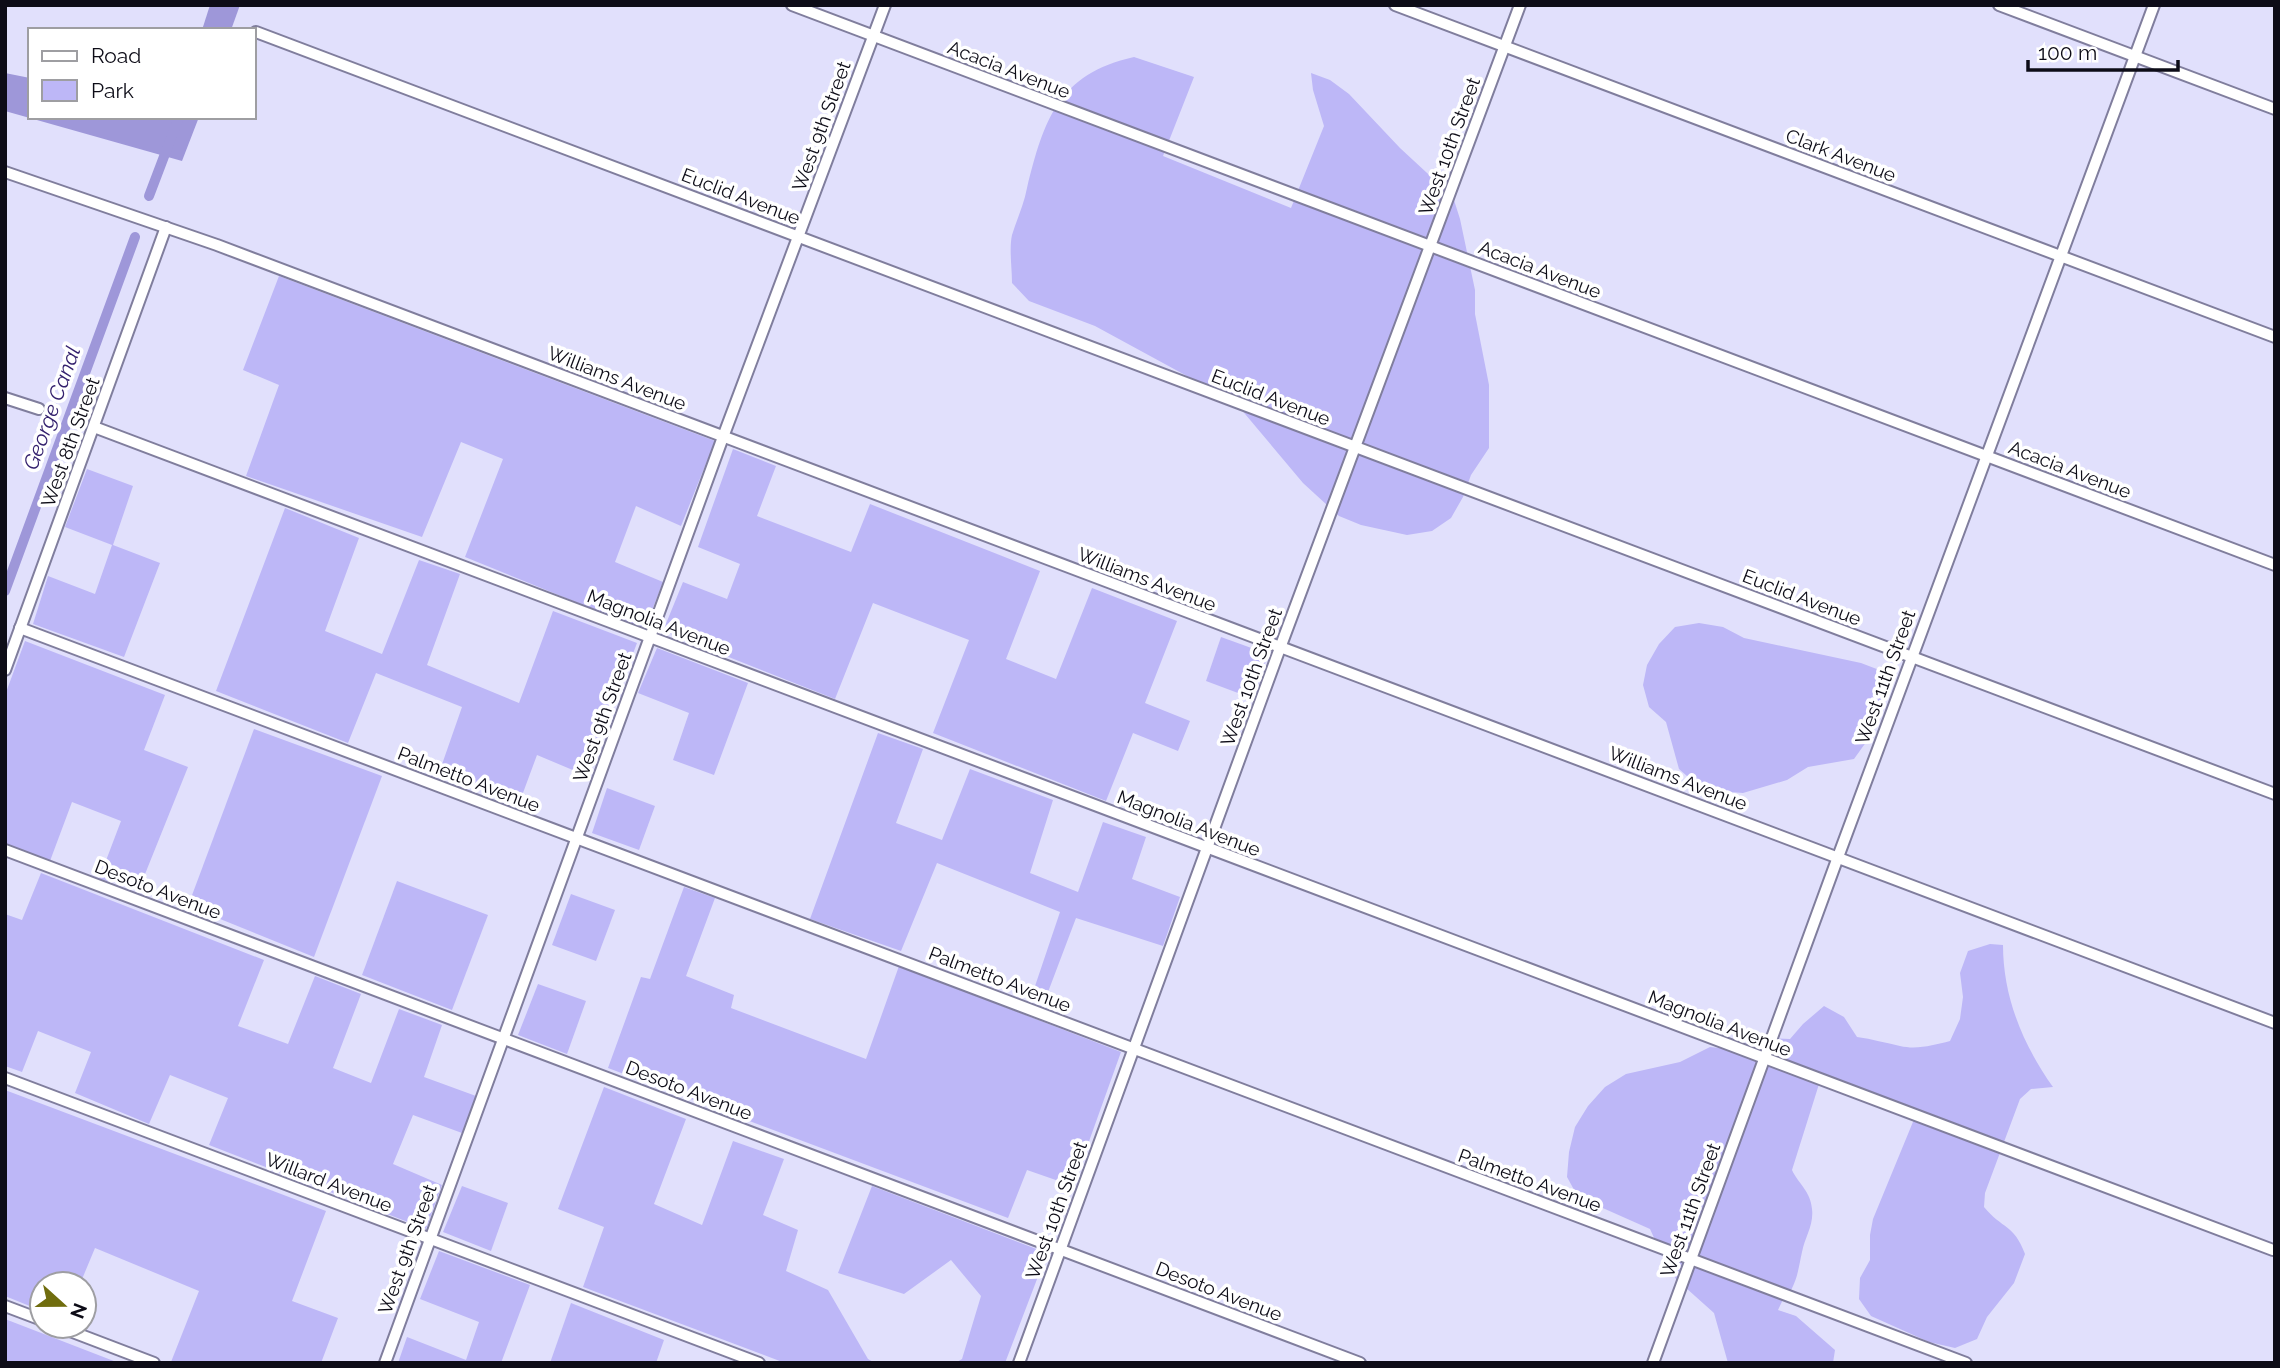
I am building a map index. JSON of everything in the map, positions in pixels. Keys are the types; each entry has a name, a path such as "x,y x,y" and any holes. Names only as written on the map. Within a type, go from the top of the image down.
{"street":[{"name":"Acacia Avenue","path":"792,5 2275,565"},
{"name":"West 9th Street","path":"385,1363 723,438 885,5"},
{"name":"Clark Avenue","path":"1395,5 2275,337"},
{"name":"West 10th Street","path":"1019,1363 1280,648 1520,5"},
{"path":"1999,5 2275,109"},
{"name":"West 11th Street","path":"1653,1363 1911,657 2154,5"},
{"name":"Euclid Avenue","path":"256,32 2275,794"},
{"name":"Williams Avenue","path":"5,173 166,227 2275,1023"},
{"name":"West 8th Street","path":"5,670 166,227"},
{"path":"5,398 39,409"},
{"name":"Magnolia Avenue","path":"94,427 2273,1250"},
{"name":"Palmetto Avenue","path":"20,628 1966,1363"},
{"name":"Desoto Avenue","path":"5,850 1360,1363"},
{"name":"Willard Avenue","path":"5,1077 759,1363"},
{"path":"5,1306 28,1315"},
{"path":"94,1340 154,1363"}],"green space":[{"path":"1134,57 1194,77 1163,156 1291,208 1324,126 1313,90 1311,73 1330,80 1349,94 1400,148 1453,197 1475,290 1475,314 1489,385 1489,448 1471,475 1451,518 1432,531 1407,535 1361,525 1339,516 1303,483 1240,408 1220,394 1095,326 1029,301 1012,283 1012,235 1048,121 1071,88 1088,75"},
{"path":"279,276 715,441 681,526 636,506 615,562 663,582 647,623 637,627 465,557 503,459 461,442 422,537 246,476 279,385 243,370"},
{"path":"733,449 776,466 757,516 851,552 870,504 1040,571 1006,659 1056,679 1092,588 1177,621 1145,703 1190,721 1178,751 1133,733 1106,801 933,733 969,640 873,603 835,699 663,631 683,582 727,599 740,564 698,547"},
{"path":"87,469 133,486 113,545 160,563 124,657 33,624 48,576 95,594 112,545 65,527"},
{"path":"285,508 359,538 325,631 382,654 419,560 460,574 427,665 519,703 553,611 637,643 587,776 537,755 520,801 439,773 462,707 376,673 348,743 216,691"},
{"path":"1699,623 1723,627 1744,638 1861,663 1895,676 1869,738 1854,759 1808,767 1787,780 1743,793 1718,791 1696,784 1679,769 1666,722 1649,707 1643,685 1647,665 1659,644 1675,627"},
{"path":"1221,637 1268,654 1254,699 1206,681"},
{"path":"25,641 165,695 144,750 188,767 139,889 99,879 121,821 72,802 50,861 5,844 5,695"},
{"path":"657,648 748,683 714,775 673,760 689,713 638,693"},
{"path":"254,729 382,776 314,957 188,906"},
{"path":"878,733 923,749 896,823 942,840 970,769 1053,800 1030,873 1078,892 1103,822 1146,837 1132,879 1180,897 1163,946 1076,918 1045,1000 1032,995 1060,912 937,863 901,951 810,919"},
{"path":"607,788 655,806 639,850 592,833"},
{"path":"41,873 264,960 238,1026 288,1044 315,976 361,994 333,1068 371,1083 399,1009 442,1025 424,1077 476,1096 462,1133 413,1115 393,1164 442,1185 426,1229 209,1145 228,1098 170,1075 149,1124 75,1093 91,1052 38,1031 22,1072 5,1066 5,914 22,920"},
{"path":"397,881 488,915 452,1010 362,975"},
{"path":"684,887 715,898 686,976 734,995 731,1008 866,1059 899,966 1121,1052 1073,1186 1027,1170 1008,1218 608,1068 641,977 650,979"},
{"path":"571,894 615,910 596,961 552,945"},
{"path":"1990,944 2003,945 2007,983 2017,1020 2042,1071 2053,1087 2031,1089 2020,1099 1985,1193 1984,1207 2012,1232 2025,1254 2014,1283 1987,1317 1977,1339 1955,1348 1929,1342 1871,1316 1859,1299 1860,1278 1870,1260 1873,1219 1915,1117 1820,1081 1792,1170 1809,1198 1812,1220 1794,1283 1778,1310 1796,1316 1835,1350 1833,1363 1728,1363 1714,1313 1676,1279 1650,1229 1578,1197 1567,1177 1575,1127 1588,1106 1605,1087 1626,1074 1680,1062 1710,1047 1728,1049 1767,1038 1790,1039 1824,1006 1844,1017 1857,1037 1913,1047 1950,1041 1960,1019 1963,997 1960,973 1968,951"},
{"path":"538,984 586,1001 567,1054 518,1035"},
{"path":"604,1087 686,1119 654,1204 702,1225 733,1141 784,1159 763,1215 798,1230 786,1271 828,1290 868,1359 875,1363 785,1363 583,1287 604,1227 558,1209"},
{"path":"5,1090 326,1211 292,1301 338,1318 321,1363 171,1362 199,1291 95,1248 86,1270 28,1270 28,1305 5,1296"},
{"path":"462,1186 508,1203 491,1251 443,1232"},
{"path":"872,1186 1047,1253 1005,1363 955,1363 962,1359 981,1296 951,1260 904,1294 838,1273"},
{"path":"439,1251 530,1285 501,1363 398,1363 407,1337 466,1360 479,1322 420,1299"},
{"path":"571,1303 664,1340 656,1363 550,1363"},
{"path":"5,1319 28,1328 28,1340 59,1340 119,1363 5,1363"}],"shaded area":[{"path":"210,5 240,5 232,28 203,28"},
{"path":"5,73 28,78 28,117 5,111"},
{"path":"33,119 198,119 182,161"}],"waterway":[{"name":"George Canal","path":"149,196 178,119"},
{"name":"George Canal","path":"5,591 135,237"}]}
